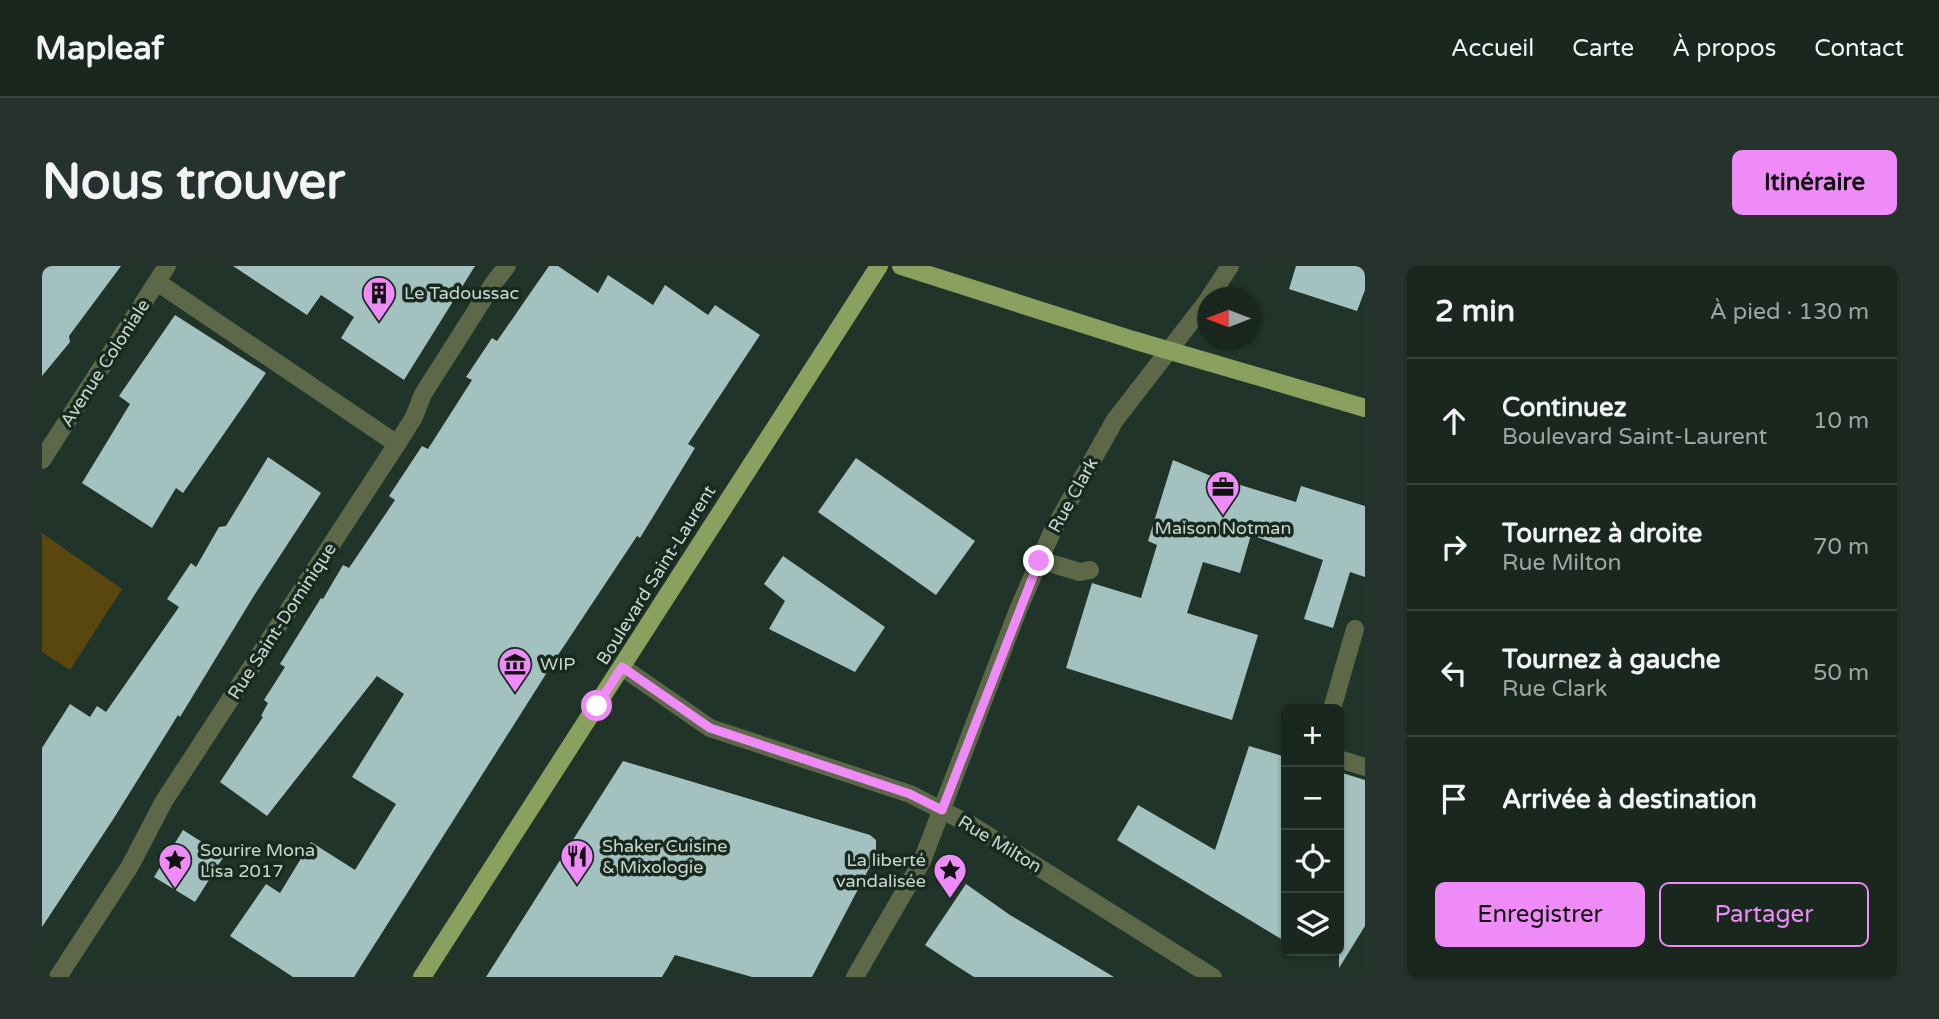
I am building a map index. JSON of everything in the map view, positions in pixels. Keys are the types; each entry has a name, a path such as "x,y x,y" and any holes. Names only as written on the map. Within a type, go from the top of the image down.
{"main road":[{"name":"Boulevard Saint-Laurent","path":"422,977 879,266"},
{"path":"901,266 1365,408"}],"street":[{"name":"Avenue Coloniale","path":"42,460 167,266"},
{"name":"Rue Saint-Dominique","path":"58,977 130,866 164,801 397,444 414,417 423,394 507,266"},
{"name":"Rue Clark","path":"1216,287 1230,266"},
{"path":"157,282 397,444"},
{"name":"Rue Clark","path":"855,977 922,861 1052,532 1115,420 1197,313"},
{"path":"1039,561 1080,572 1090,570"},
{"path":"1333,704 1355,629"},
{"name":"Rue Milton","path":"622,667 710,728 910,794 942,810 987,834 1213,977"},
{"path":"1344,761 1365,767"}],"shaded area":[{"path":"42,533 122,589 70,670 42,652"}],"building":[{"path":"42,266 121,266 69,336 70,342 42,376"},
{"name":"Le Tadoussac","path":"233,266 475,266 404,380 341,338 354,317 321,295 307,315"},
{"path":"549,266 558,266 598,293 608,275 653,305 665,285 708,315 715,305 760,335 688,444 695,448 640,538 637,536 558,655 354,977 293,977 230,936 266,884 280,893 311,842 355,870 396,804 352,777 404,694 377,676 267,816 220,782 263,717 261,716 268,703 264,700 285,667 280,664 321,598 323,599 343,565 349,568 395,500 389,496 422,446 428,449 472,380 466,377 492,338 497,341"},
{"path":"1296,266 1365,266 1365,290 1357,311 1289,289"},
{"path":"175,315 266,373 183,493 176,488 152,528 82,483 130,404 119,396"},
{"path":"268,457 321,493 180,717 178,715 42,927 42,748 70,704 90,717 97,706 106,712 179,607 167,599 191,563 196,567 219,527 226,526"},
{"path":"856,458 975,541 936,595 818,512"},
{"path":"1173,460 1211,476 1296,502 1301,486 1365,506 1365,577 1350,572 1333,628 1304,619 1323,560 1251,535 1240,573 1203,562 1187,613 1258,635 1232,720 1066,668 1092,583 1141,598 1157,545 1148,541"},
{"path":"783,556 885,627 855,672 769,629 785,601 764,584"},
{"path":"1249,746 1281,756 1281,939 1117,840 1138,805 1215,850"},
{"path":"623,761 870,835 876,840 876,855 812,977 752,977 675,955 662,977 486,977"},
{"path":"1344,774 1365,780 1365,926 1339,968 1339,956 1344,956"},
{"path":"183,830 224,856 195,902 154,877"},
{"path":"966,884 1010,915 1114,977 974,977 925,945"}],"place":[{"name":"Le Tadoussac","path":"379,323"},
{"name":"Maison Notman","path":"1223,517"},
{"name":"WIP","path":"515,694"},
{"name":"Shaker Cuisine & Mixologie","path":"577,886"},
{"name":"Sourire Mona Lisa 2017","path":"175,890"},
{"name":"La liberté vandalisée","path":"950,900"}],"route":[{"path":"597,706 622,667 710,728 910,794 942,810 1039,561"}]}
